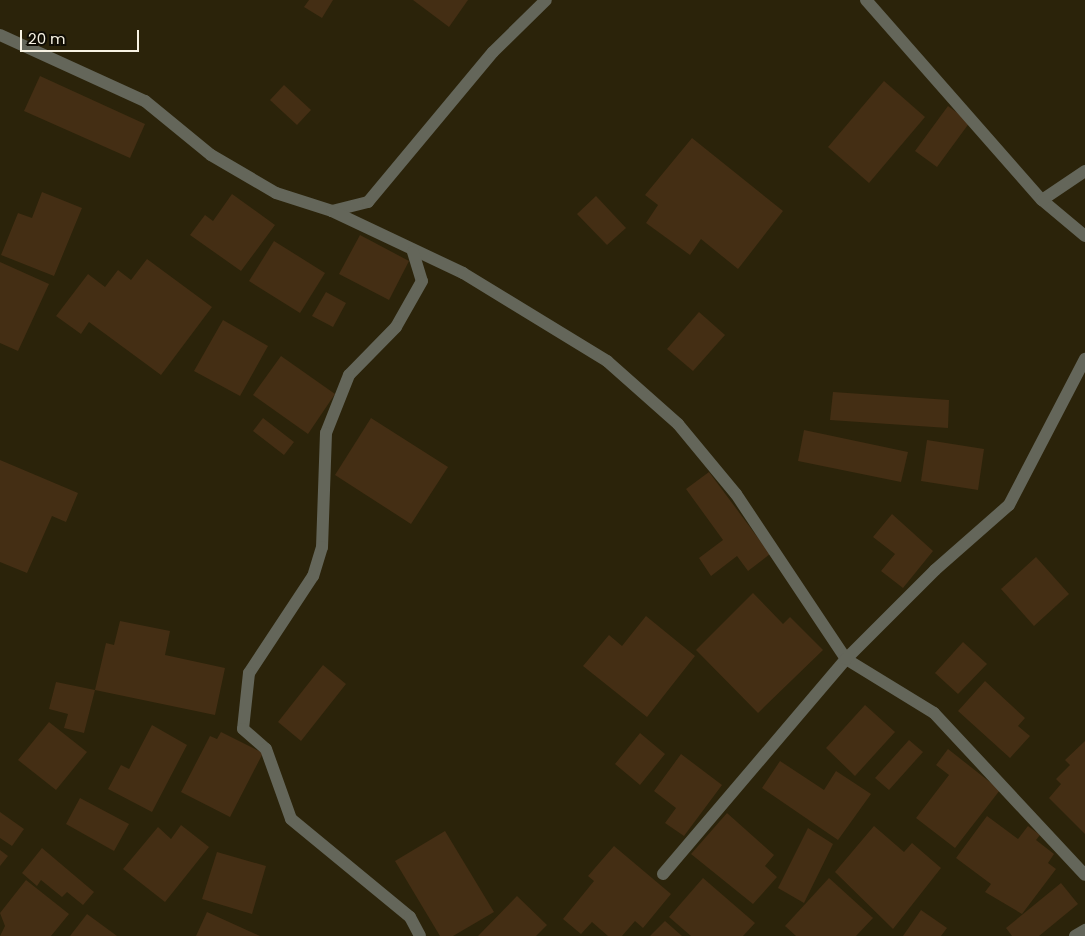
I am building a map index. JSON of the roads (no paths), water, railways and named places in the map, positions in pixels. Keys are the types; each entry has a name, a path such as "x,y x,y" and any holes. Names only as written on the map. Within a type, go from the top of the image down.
{"street":[{"path":"332,211 368,202 493,52 546,0"},
{"path":"866,0 1042,200 1085,236"},
{"path":"0,35 145,101 211,154 276,193 332,211 413,252 463,273 608,361 678,424 736,494 846,659 934,712 1085,875"},
{"path":"1042,200 1085,171"},
{"path":"413,252 422,281 396,327 349,375 326,433 322,547 313,576 249,673 243,729 266,749 291,819 410,917 420,936"},
{"path":"663,874 846,659 935,570 1009,505 1085,359"},
{"path":"1075,936 1085,930"}]}
